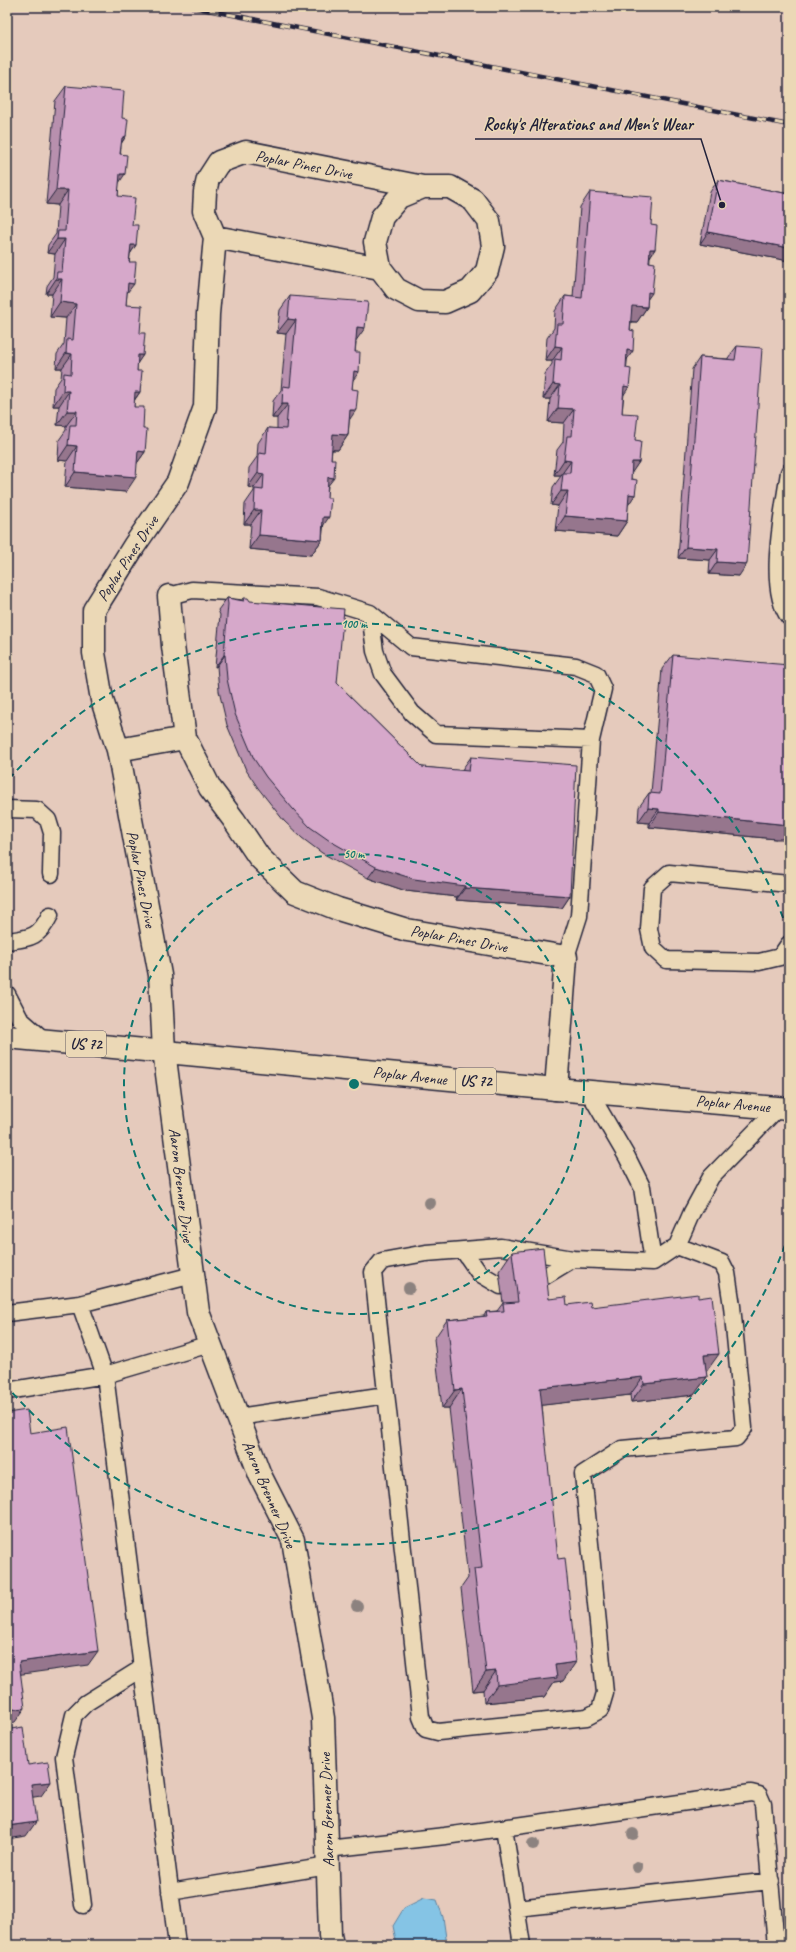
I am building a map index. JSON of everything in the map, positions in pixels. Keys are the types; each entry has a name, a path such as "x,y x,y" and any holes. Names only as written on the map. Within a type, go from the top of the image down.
{"street":[{"name":"Poplar Pines Drive","path":"164,1051 160,975 118,750 102,700 94,653 94,610 134,546 178,482 205,407 208,314 215,237 204,211 205,192 208,179 219,162 246,152 423,187 450,188 473,200 477,205 488,221 493,246 487,271 470,291 445,302 419,301 396,289 380,268 375,242 382,217 399,197 423,187"},
{"path":"215,237 380,268"},
{"name":"Poplar Pines Drive","path":"169,596 173,646 185,738 210,788 259,857 295,892 338,909 407,930 566,957"},
{"path":"118,750 185,738"},
{"path":"556,1089 566,957"},
{"name":"Poplar Avenue","path":"7,1037 556,1089 784,1108"},
{"name":"Aaron Brenner Drive","path":"164,1051 198,1312 260,1475 293,1540 323,1718 330,1935 332,1945"}],"lane":[{"path":"789,472 776,572 784,610 789,617"},
{"path":"169,596 192,590 318,597 370,613 411,647 576,666 596,674 603,689 591,740 579,916 566,957"},
{"path":"370,613 374,651 383,674 412,713 436,734 591,740"},
{"path":"7,809 37,810 48,820 52,833 51,874"},
{"path":"789,884 669,873 652,888 649,929 653,948 666,960 759,962 780,957 789,944"},
{"path":"7,941 29,938 43,929 50,916"},
{"path":"7,994 20,1019 44,1040"},
{"path":"589,1092 627,1157 642,1187 653,1262"},
{"path":"677,1246 722,1263 727,1273 744,1428 736,1438 622,1449 582,1474 605,1693 600,1710 587,1717 438,1732 426,1729 421,1718 373,1272 382,1261 426,1253 501,1247 573,1259 653,1262 677,1246 692,1212 711,1177 784,1108"},
{"path":"463,1250 479,1273 501,1286"},
{"path":"532,1284 573,1259"},
{"path":"7,1313 80,1304 194,1276"},
{"path":"80,1304 105,1375 177,1945"},
{"path":"7,1391 105,1375 210,1344"},
{"path":"238,1417 386,1395"},
{"path":"82,1905 64,1757 74,1715 86,1703 142,1668"},
{"path":"170,1892 328,1857 504,1828 751,1793 759,1795 763,1804 776,1945"},
{"path":"504,1828 522,1945"},
{"path":"516,1908 771,1881"}],"water":[{"path":"424,1898 437,1900 443,1917 447,1945 397,1945 393,1926 404,1908"}],"building":[{"path":"66,86 124,91 122,118 128,119 126,136 122,138 120,154 127,155 125,174 120,174 118,196 135,198 132,225 138,225 136,245 131,245 129,262 136,262 134,284 128,283 126,305 142,306 140,333 145,333 143,355 138,355 137,371 142,371 140,392 135,392 134,407 144,407 143,429 147,429 145,452 138,451 136,477 75,472 77,446 68,445 70,425 76,425 77,411 67,411 69,391 63,391 64,373 71,374 72,354 66,353 67,339 73,340 76,304 60,302 62,279 56,279 57,272 62,272 65,239 57,239 58,231 65,231 68,190 56,190"},
{"path":"718,180 789,194 789,248 708,232"},
{"path":"590,192 653,197 651,225 657,226 655,249 650,249 649,262 655,263 652,293 648,292 647,307 632,306 630,330 634,331 633,351 627,350 626,368 631,369 629,387 624,386 622,413 638,414 635,440 641,441 639,462 632,462 631,479 637,480 635,495 629,494 627,521 565,516 568,491 561,491 563,473 570,473 571,461 564,460 567,436 572,436 574,409 558,408 560,385 553,384 555,359 561,360 562,347 555,346 557,324 563,324 565,296 582,298"},
{"path":"290,296 368,302 365,328 357,327 355,352 360,352 359,372 354,371 352,389 358,390 356,410 350,410 348,435 333,434 331,459 335,459 334,478 328,477 327,498 331,498 329,517 323,517 322,540 259,535 261,510 254,510 255,489 263,490 264,474 258,473 259,453 266,454 268,428 286,429 288,404 282,404 283,386 290,387 296,320 288,319"},
{"path":"737,346 762,348 747,564 717,562 718,549 686,547 700,357 735,360"},
{"path":"227,598 244,601 244,598 248,598 250,601 344,609 337,683 422,767 469,771 471,757 576,765 570,896 465,888 465,886 414,879 376,867 330,841 310,827 266,777 254,759 235,714 227,679 224,655 228,604"},
{"path":"673,655 789,665 789,825 659,812 659,809 648,808 649,793 660,794"},
{"path":"543,1248 549,1299 566,1297 567,1305 590,1302 591,1307 698,1294 698,1298 712,1296 719,1354 704,1355 707,1377 644,1384 643,1377 540,1388 558,1559 565,1558 576,1662 555,1665 557,1678 497,1685 496,1671 486,1672 474,1569 482,1568 462,1389 455,1390 447,1320 487,1316 486,1312 504,1311 503,1303 518,1302 512,1252"},
{"path":"27,1410 30,1433 68,1427 98,1651 19,1662 25,1708 7,1710 7,1413"},
{"path":"9,1712 11,1729 23,1727 28,1765 48,1762 51,1782 31,1784 36,1822 7,1826 7,1713"}],"railway":[{"path":"192,7 789,125"}],"place":[{"name":"Rocky's Alterations and Men's Wear","path":"722,205"}]}
